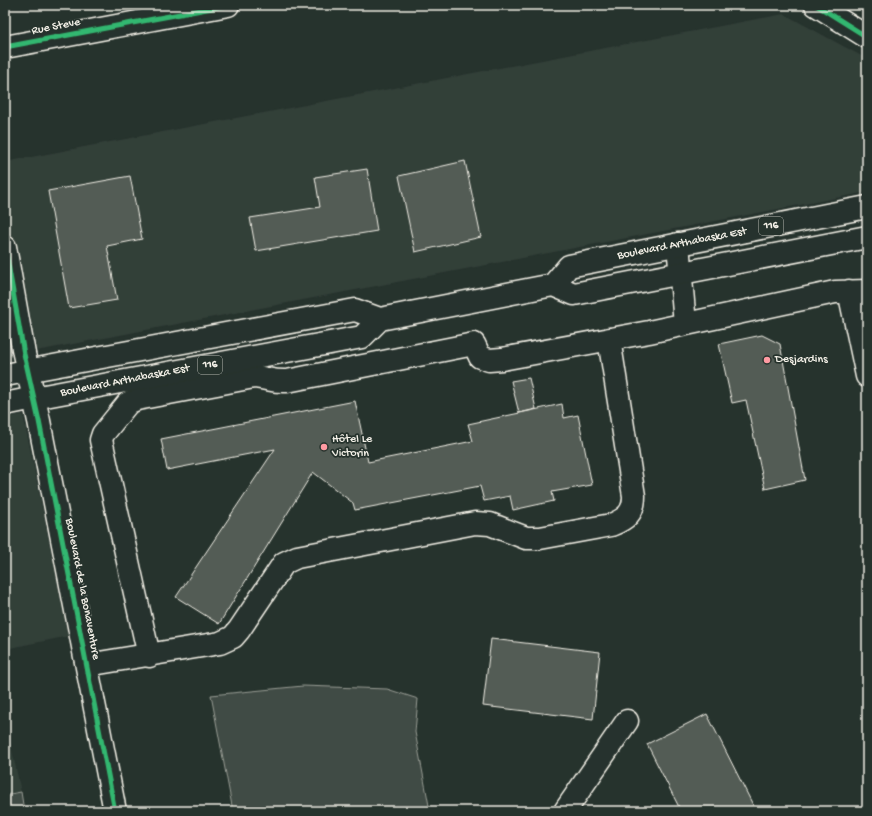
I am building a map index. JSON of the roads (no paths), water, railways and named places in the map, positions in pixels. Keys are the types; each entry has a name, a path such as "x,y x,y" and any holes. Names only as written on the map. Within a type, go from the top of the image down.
{"main road":[{"name":"Rue Steve","path":"5,46 228,5"},
{"path":"816,5 867,37"},
{"name":"Boulevard Arthabaska Est","path":"553,285 568,266 867,207"},
{"path":"380,319 553,285 574,294 867,238"},
{"path":"678,244 685,324"},
{"path":"5,246 28,371"},
{"path":"149,656 101,440 103,434 128,403 137,399 254,377 264,378 275,382 287,381 474,344 480,358 489,360 502,359 685,324 835,292 858,291 867,376"},
{"name":"116","path":"5,375 355,310 380,319"},
{"name":"Boulevard Arthabaska Est","path":"5,404 362,337 380,319"},
{"path":"87,665 149,656 220,643 233,637 240,630 284,563 297,557 475,523 490,524 526,538 540,538 611,526 621,521 634,506 634,496 609,339"},
{"name":"Boulevard de la Bonaventure","path":"28,371 115,811"},
{"path":"565,811 627,721"}],"place":[{"name":"Desjardins","path":"767,360"},
{"name":"Hôtel Le Victorin","path":"324,447"}]}
